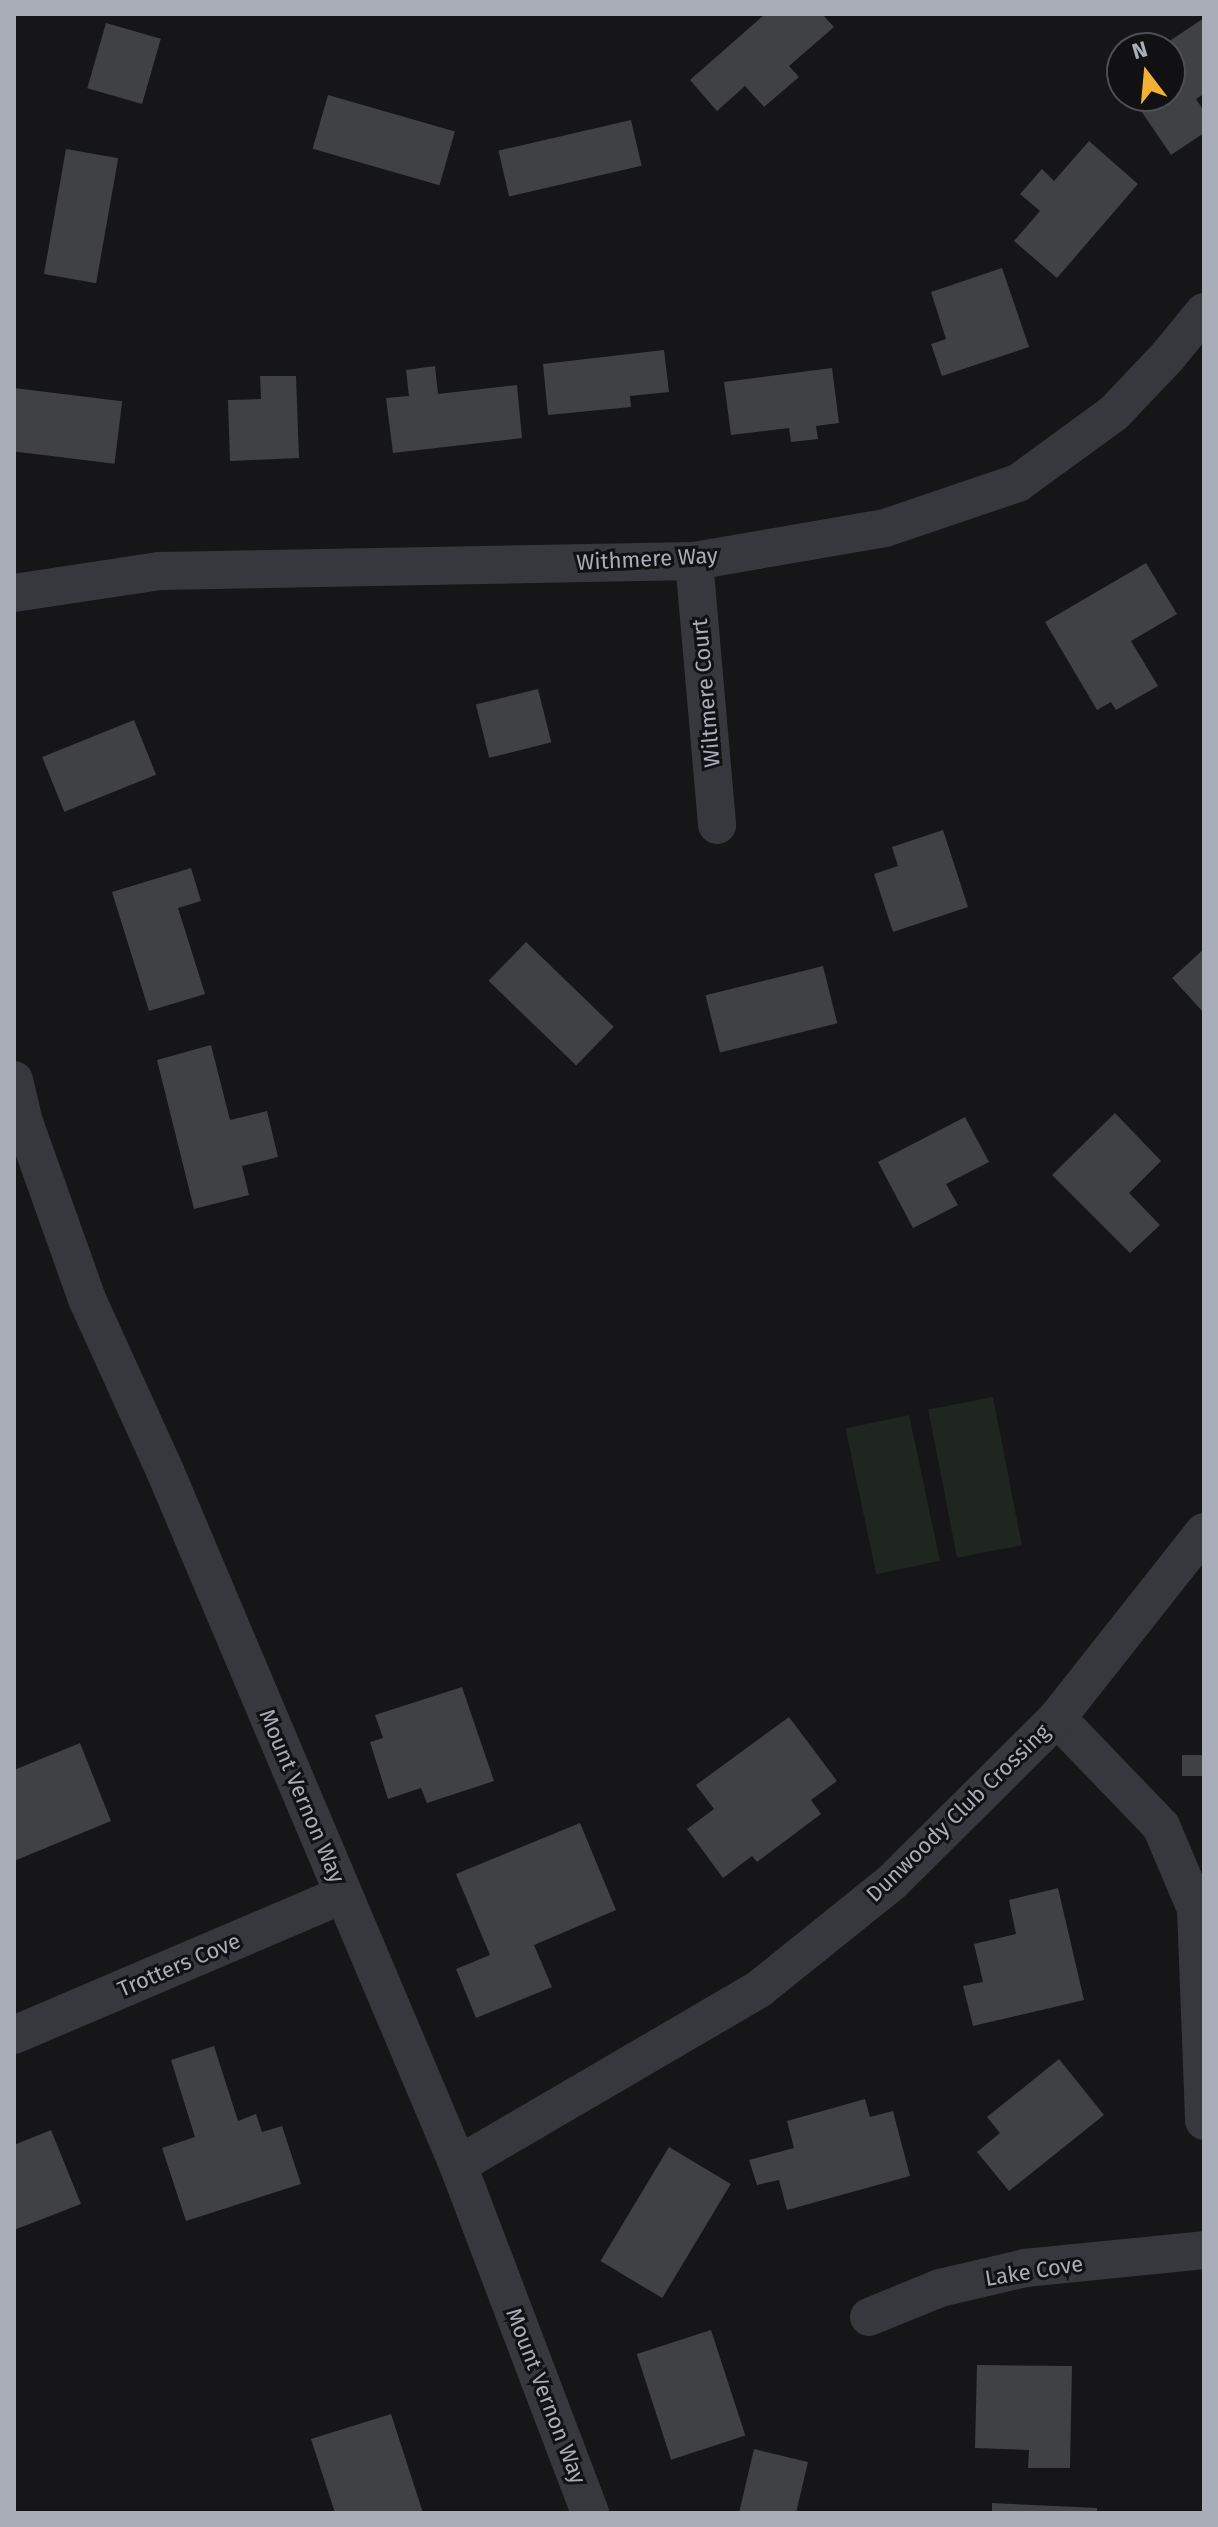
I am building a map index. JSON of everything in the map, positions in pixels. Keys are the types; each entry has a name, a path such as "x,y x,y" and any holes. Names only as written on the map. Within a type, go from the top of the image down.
{"street":[{"name":"Withmere Way","path":"14,593 160,571 694,561 885,528 1018,483 1114,413 1204,312"},
{"name":"Wiltmere Court","path":"694,561 717,825"},
{"name":"Mount Vernon Way","path":"14,1080 24,1122 87,1299 165,1471 458,2165 590,2513"},
{"name":"Dunwoody Club Crossing","path":"458,2165 759,1989 892,1882 1057,1718 1204,1532"},
{"path":"1057,1718 1161,1826 1196,1909 1204,2121"},
{"name":"Trotters Cove","path":"14,2035 343,1895"},
{"name":"Lake Cove","path":"869,2317 940,2288 1025,2268 1204,2250"}],"shaded area":[{"path":"993,1397 1022,1545 957,1558 928,1410"},
{"path":"909,1415 940,1561 876,1574 845,1429"}],"building":[{"path":"765,14 822,14 834,27 789,66 799,77 764,107 745,86 717,111 690,80"},
{"path":"1204,18 1204,94 1196,99 1204,111 1204,133 1171,155 1142,112 1186,112 1186,32 1183,32"},
{"path":"106,23 161,39 142,104 87,88"},
{"path":"328,95 455,131 439,185 313,149"},
{"path":"631,120 642,166 509,196 498,151"},
{"path":"1089,141 1138,184 1057,278 1014,241 1040,211 1020,194 1042,169 1054,181"},
{"path":"66,149 118,158 96,283 44,274"},
{"path":"1002,268 1029,347 942,376 931,344 946,339 931,292"},
{"path":"664,350 669,392 630,396 631,407 548,415 543,364"},
{"path":"435,366 438,394 517,385 522,438 393,453 386,398 409,396 406,370"},
{"path":"832,368 839,423 816,426 818,439 791,442 789,428 731,435 724,382"},
{"path":"260,376 296,376 299,458 230,461 228,400 261,399"},
{"path":"14,388 122,401 115,464 14,451"},
{"path":"1146,563 1177,614 1131,641 1158,686 1116,710 1111,702 1097,710 1045,622"},
{"path":"538,689 551,742 489,758 476,704"},
{"path":"134,720 156,775 64,812 42,757"},
{"path":"943,830 968,907 893,932 874,874 898,866 892,847"},
{"path":"191,868 201,901 178,908 205,994 149,1011 112,892"},
{"path":"526,942 614,1027 576,1066 488,981"},
{"path":"1204,949 1204,1013 1172,978"},
{"path":"823,966 837,1023 720,1053 706,995"},
{"path":"211,1045 230,1120 267,1111 278,1157 242,1166 249,1195 194,1209 157,1060"},
{"path":"1115,1113 1161,1161 1129,1193 1160,1225 1130,1253 1052,1175"},
{"path":"965,1117 989,1162 946,1184 958,1205 913,1228 878,1162"},
{"path":"462,1687 494,1781 427,1803 421,1788 388,1799 370,1742 383,1738 375,1715"},
{"path":"789,1717 837,1781 811,1800 821,1814 757,1862 752,1856 723,1878 687,1829 714,1809 696,1785"},
{"path":"80,1743 111,1821 14,1861 14,1770"},
{"path":"1182,1755 1204,1755 1204,1776 1182,1776"},
{"path":"580,1823 616,1910 534,1945 552,1987 476,2018 456,1969 490,1955 456,1874"},
{"path":"1058,1888 1084,2000 973,2026 963,1986 983,1982 974,1944 1016,1934 1009,1900"},
{"path":"214,2046 238,2121 256,2114 262,2132 282,2126 301,2184 186,2221 162,2148 195,2137 171,2060"},
{"path":"1059,2059 1104,2115 1009,2191 977,2152 1000,2133 987,2117"},
{"path":"865,2099 870,2117 893,2111 910,2176 787,2210 779,2180 757,2185 749,2160 794,2148 787,2121"},
{"path":"51,2130 81,2204 14,2230 14,2145"},
{"path":"669,2147 731,2184 662,2298 600,2261"},
{"path":"711,2330 745,2436 671,2460 637,2354"},
{"path":"977,2365 1072,2366 1070,2468 1028,2468 1029,2450 975,2448"},
{"path":"391,2414 423,2513 335,2513 311,2439"},
{"path":"754,2449 808,2462 796,2513 739,2513"},
{"path":"992,2503 1097,2508 1097,2513 992,2513"}]}
